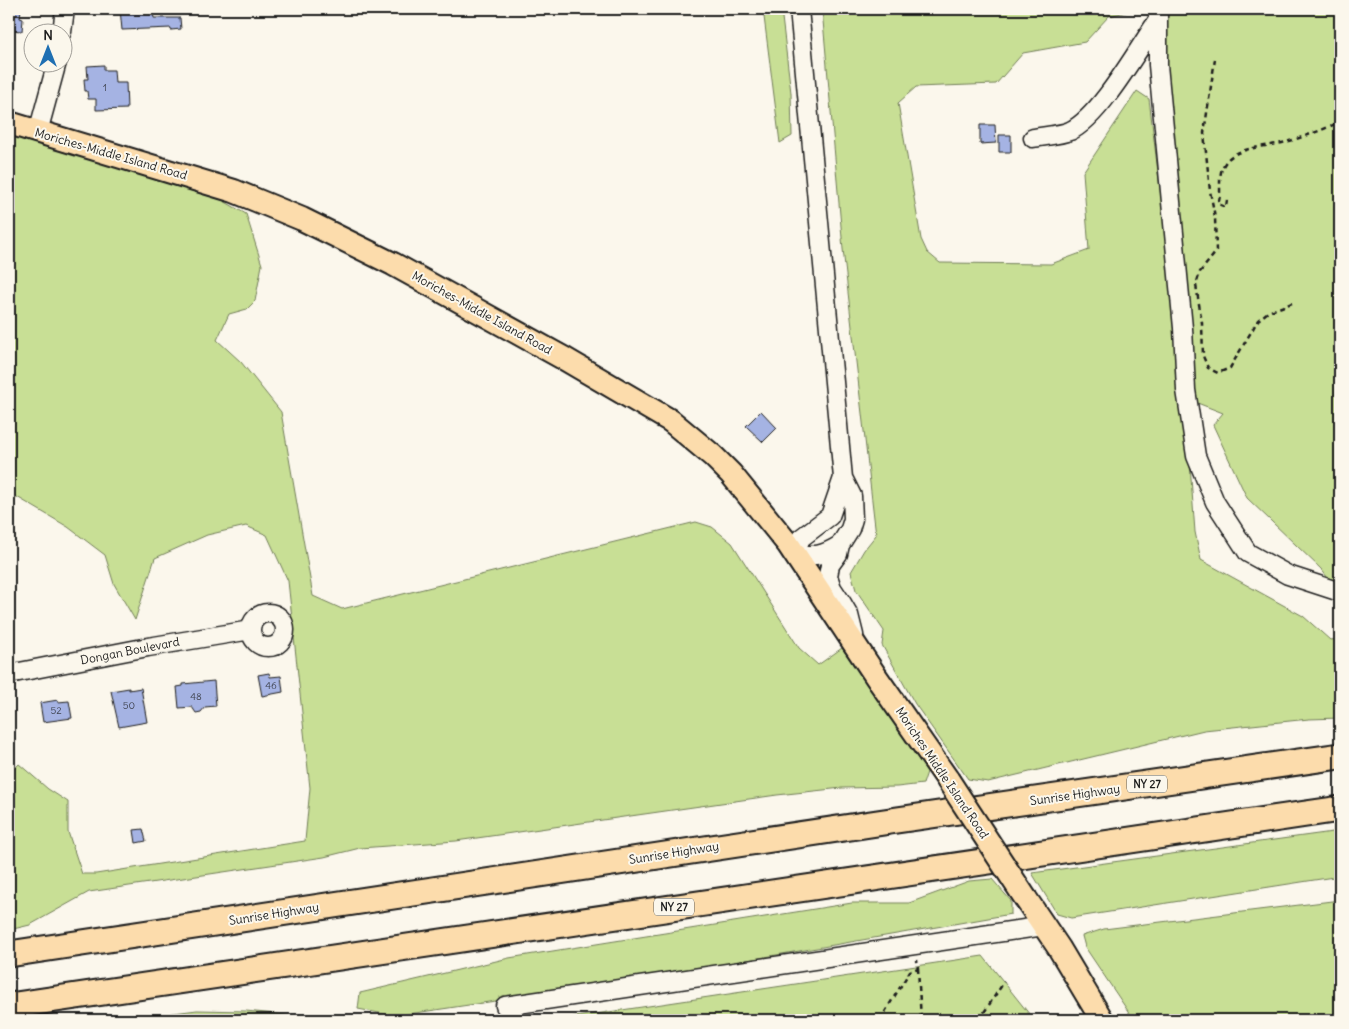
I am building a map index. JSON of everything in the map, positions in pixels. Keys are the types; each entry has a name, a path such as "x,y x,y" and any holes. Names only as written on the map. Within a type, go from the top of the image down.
{"highway":[{"name":"Sunrise Highway","path":"9,954 897,820 1340,756"},
{"name":"NY 27","path":"9,1006 1340,809"}],"main road":[{"name":"Moriches-Middle Island Road","path":"9,123 198,179 275,207 337,235 393,264 565,359 671,421 696,441 731,474 795,553 857,647"},
{"name":"Moriches Middle Island Road","path":"857,647 948,780 1044,926"},
{"path":"1044,926 1102,1020"}],"street":[{"path":"63,22 65,9"},
{"path":"799,9 843,478 852,496 853,519 850,529 840,545 838,554 830,565 828,576 832,588 848,615 857,647"},
{"path":"1033,138 1070,131 1090,117 1108,94 1158,15"},
{"path":"1158,15 1158,65 1183,328 1186,390 1196,456 1215,502 1248,553 1288,574 1340,592"},
{"path":"38,132 54,72"},
{"path":"840,545 824,555 810,556 795,553 800,538 830,516 843,478"},
{"name":"Dongan Boulevard","path":"9,674 148,647 251,630"},
{"path":"505,1006 1044,926"}],"path":[{"path":"1215,59 1204,133 1210,191 1215,217 1216,252 1200,272 1196,285 1202,323 1203,356 1208,368 1218,373 1230,368 1258,320 1268,312 1292,303"},
{"path":"1227,200 1226,207 1218,204 1221,196 1219,186 1220,175 1225,163 1235,154 1282,143 1340,122"},
{"path":"916,945 922,1020"},
{"path":"880,1020 910,972 918,968"},
{"path":"979,1020 1004,982"}],"green space":[{"path":"763,9 781,9 791,93 792,136 780,143"},
{"path":"822,9 1138,9 1109,16 1085,42 1023,53 996,84 916,87 898,103 921,239 927,252 940,263 1051,264 1089,250 1083,172 1137,91 1149,99 1161,197 1163,64 1166,9 1340,9 1340,594 1321,569 1247,498 1213,425 1223,413 1182,397 1188,437 1195,532 1201,560 1303,616 1330,640 1340,639 1340,718 1309,719 1204,730 988,782 968,779 915,704 882,645 884,631 856,590 851,572 864,550 876,535 843,249"},
{"path":"9,135 222,200 246,214 262,265 255,301 247,309 229,314 217,340 241,362 281,412 313,596 342,609 696,522 712,527 732,543 799,648 818,665 842,648 927,772 923,784 897,787 842,788 777,795 456,841 360,848 324,857 89,892 30,925 9,930 9,774 19,764 48,789 68,802 68,832 82,874 96,874 305,841 310,788 288,581 267,535 246,526 207,535 155,558 135,620 114,584 105,555 68,527 17,497 9,497"},
{"path":"1340,831 1340,876 1071,918 1057,914 1032,873"},
{"path":"992,879 1011,901 1011,914 616,983 395,1016 358,1009 360,993 509,958 852,903 909,903 969,881"},
{"path":"1340,900 1340,1020 1134,1020 1085,947 1082,936 1104,929"},
{"path":"983,956 1034,1020 555,1020"},
{"path":"197,1010 246,1011 305,1017 282,1020 119,1020"}],"building":[{"path":"9,9 21,9 20,18 23,19 22,31 9,30"},
{"path":"120,9 152,9 154,18 180,18 181,29 122,30"},
{"path":"104,65 104,70 114,70 115,83 126,83 127,109 96,110 96,99 88,99 84,79 88,79 87,66"},
{"path":"980,125 995,125 996,143 980,144"},
{"path":"999,135 1011,135 1011,152 999,152"},
{"path":"761,411 777,428 763,442 746,426"},
{"path":"269,673 270,677 281,676 283,692 262,696 258,675"},
{"path":"214,681 216,706 205,707 201,712 196,713 192,707 179,708 177,687 183,686 183,684"},
{"path":"129,688 129,690 141,688 147,722 119,727 111,691"},
{"path":"58,700 58,702 69,701 72,718 43,722 40,703"},
{"path":"143,829 146,841 136,843 134,830"}]}
